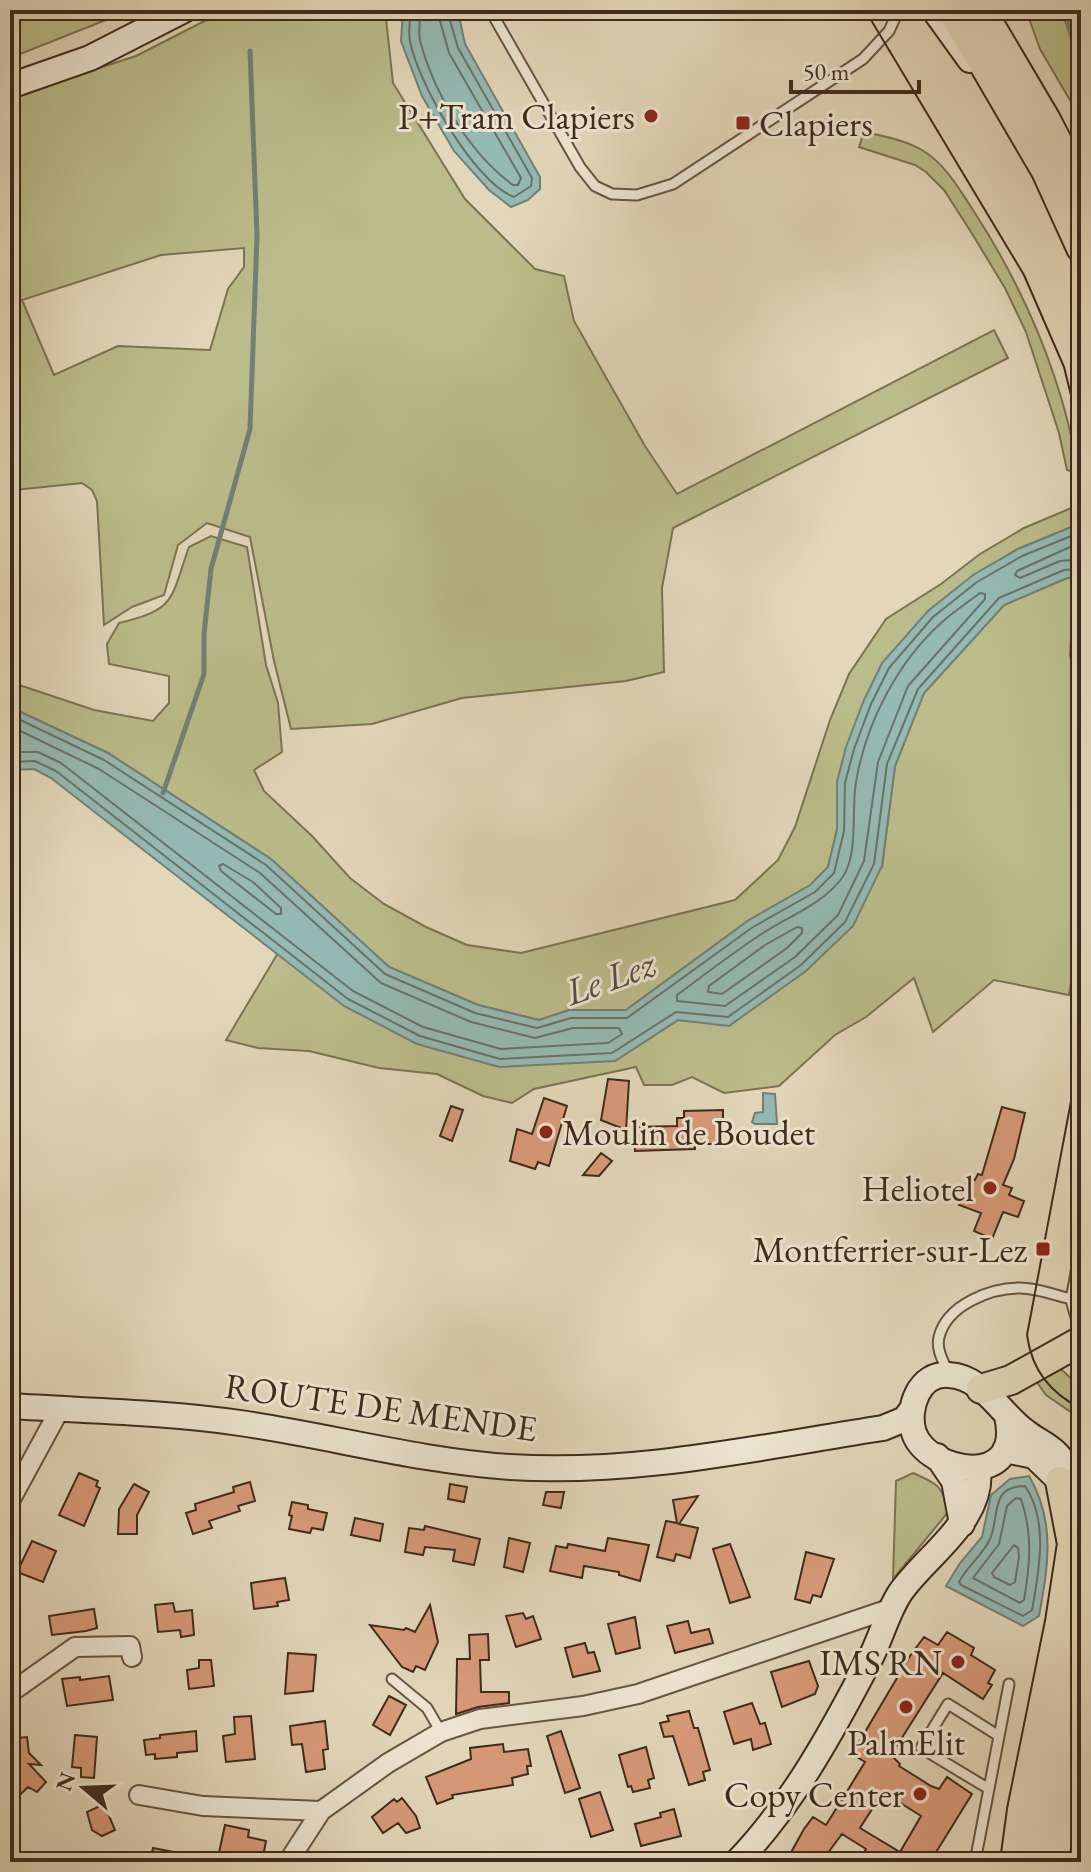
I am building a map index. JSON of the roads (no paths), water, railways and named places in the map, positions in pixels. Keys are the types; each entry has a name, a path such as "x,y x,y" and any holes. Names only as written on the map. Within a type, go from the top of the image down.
{"main road":[{"path":"981,10 1046,120 1081,188"},
{"path":"950,21 1010,111 1052,184 1081,248"},
{"path":"981,1389 1011,1380 1079,1343"},
{"path":"1015,1862 1072,1544 1071,1484"},
{"path":"1033,1862 1081,1623"},
{"path":"1053,1862 1081,1723"},
{"path":"1071,1862 1081,1825"}],"street":[{"path":"10,86 90,58 184,10"},
{"path":"934,10 950,21"},
{"path":"962,1524 954,1481 912,1424 919,1390 927,1382 949,1374 981,1389 1007,1416 1057,1453 1081,1504"},
{"name":"ROUTE DE MENDE","path":"10,1406 176,1415 306,1433 450,1461 510,1467 625,1466 883,1428 905,1419 912,1424"},
{"path":"10,1501 60,1409"},
{"path":"936,1456 954,1465 978,1468 991,1465 1005,1450 1010,1437 1007,1416"},
{"path":"1005,1450 1034,1456 1071,1484"},
{"path":"744,1860 835,1726 873,1655 892,1608 917,1570 962,1524 973,1499 978,1468"},
{"path":"288,1862 321,1811 388,1763 441,1732 480,1719 583,1706 638,1694 892,1608"},
{"path":"10,1693 75,1647 130,1646 132,1657"},
{"path":"139,1795 203,1806 321,1811"}],"lane":[{"path":"490,10 580,167 595,186 612,194 637,195 673,184 863,59 889,31 895,18 894,10"},
{"path":"925,10 950,21"},
{"path":"1079,1343 1076,1300 1081,1245"},
{"path":"949,1374 940,1357 939,1338 948,1318 979,1296 1021,1288 1076,1300"},
{"path":"392,1679 427,1708 441,1732"},
{"path":"975,1862 1009,1684"},
{"path":"989,1789 921,1748 948,1704 999,1736"}],"water":[{"path":"403,10 453,10 460,21 465,44 540,177 540,189 528,200 511,207 489,190 454,151 422,96 401,41"},
{"path":"1081,523 1081,576 1067,578 1004,605 924,693 895,766 882,866 853,926 806,971 729,1026 678,1020 615,1061 499,1067 417,1044 344,1006 51,778 34,769 10,770 10,707 108,753 271,859 389,967 478,1005 539,1020 569,1010 626,1010 749,920 810,885 828,867 837,830 837,782 864,700 882,663 928,611 973,575 1018,549"},
{"path":"763,1093 775,1094 777,1124 752,1122 755,1113 763,1112"},
{"path":"1029,1476 1043,1510 1048,1545 1039,1616 1023,1626 946,1586 982,1537 991,1495 1010,1479"}],"waterway":[{"path":"1063,10 1081,64"},
{"path":"163,793 204,674 204,634 211,569 250,429 257,236 250,51"}],"tram line":[{"path":"865,10 1024,275 1064,367 1081,436"},
{"path":"1081,1048 1027,1335 1033,1359 1044,1379 1081,1409"}],"place":[{"name":"P+Tram Clapiers","path":"651,116"},
{"name":"Clapiers","path":"743,123"},
{"name":"Moulin de Boudet","path":"546,1132"},
{"name":"Heliotel","path":"990,1188"},
{"name":"Montferrier-sur-Lez","path":"1043,1249"},
{"name":"IMS RN","path":"958,1662"},
{"name":"PalmElit","path":"906,1707"},
{"name":"Copy Center","path":"920,1794"}],"water label":[{"name":"Le Lez","path":"610,977"}]}
